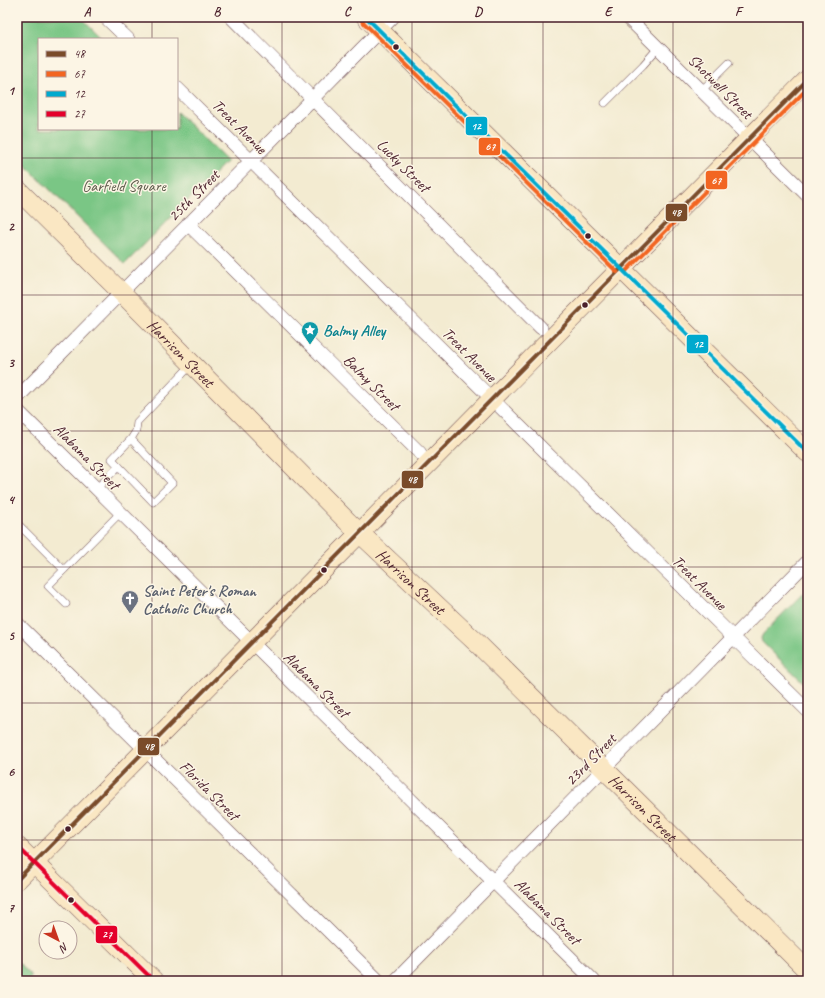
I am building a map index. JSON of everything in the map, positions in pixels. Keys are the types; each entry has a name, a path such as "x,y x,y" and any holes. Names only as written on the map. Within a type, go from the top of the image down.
{"street":[{"path":"106,17 127,38"},
{"name":"Lucky Street","path":"231,17 546,334"},
{"path":"366,17 808,453"},
{"name":"25th Street","path":"17,398 393,17"},
{"name":"Shotwell Street","path":"627,17 808,196"},
{"path":"17,880 360,533 424,458 492,399 546,334 621,268 808,79"},
{"name":"Treat Avenue","path":"178,89 808,711"},
{"name":"Harrison Street","path":"17,189 360,533 479,645 808,971"},
{"name":"Balmy Street","path":"188,224 424,458"},
{"name":"Alabama Street","path":"17,410 594,981"},
{"name":"23rd Street","path":"395,981 808,561"},
{"name":"Florida Street","path":"17,623 379,981"},
{"path":"17,846 154,981"}],"lane":[{"path":"605,103 658,48"},
{"path":"701,91 730,63"},
{"path":"131,439 172,483 153,502 112,460 131,439 136,431 137,422 192,364"},
{"path":"96,489 119,466"},
{"path":"66,604 48,586 120,513"},
{"path":"20,526 64,570"}],"green space":[{"name":"Garfield Square","path":"17,17 81,17 102,38 38,38 38,130 178,130 178,113 227,161 125,264 17,157"},
{"path":"808,588 808,687 762,642 761,638 763,634"},
{"path":"17,961 32,976 28,981 17,981"}],"transit line":[{"name":"12","path":"366,17 808,453"},
{"name":"67","path":"362,21 617,272"},
{"name":"48","path":"17,880 808,79"},
{"name":"67","path":"625,272 808,88"},
{"name":"27","path":"17,846 154,981"}],"place":[{"name":"Balmy Alley","path":"310,345"},
{"name":"Saint Peter's Roman Catholic Church","path":"130,614"}]}
